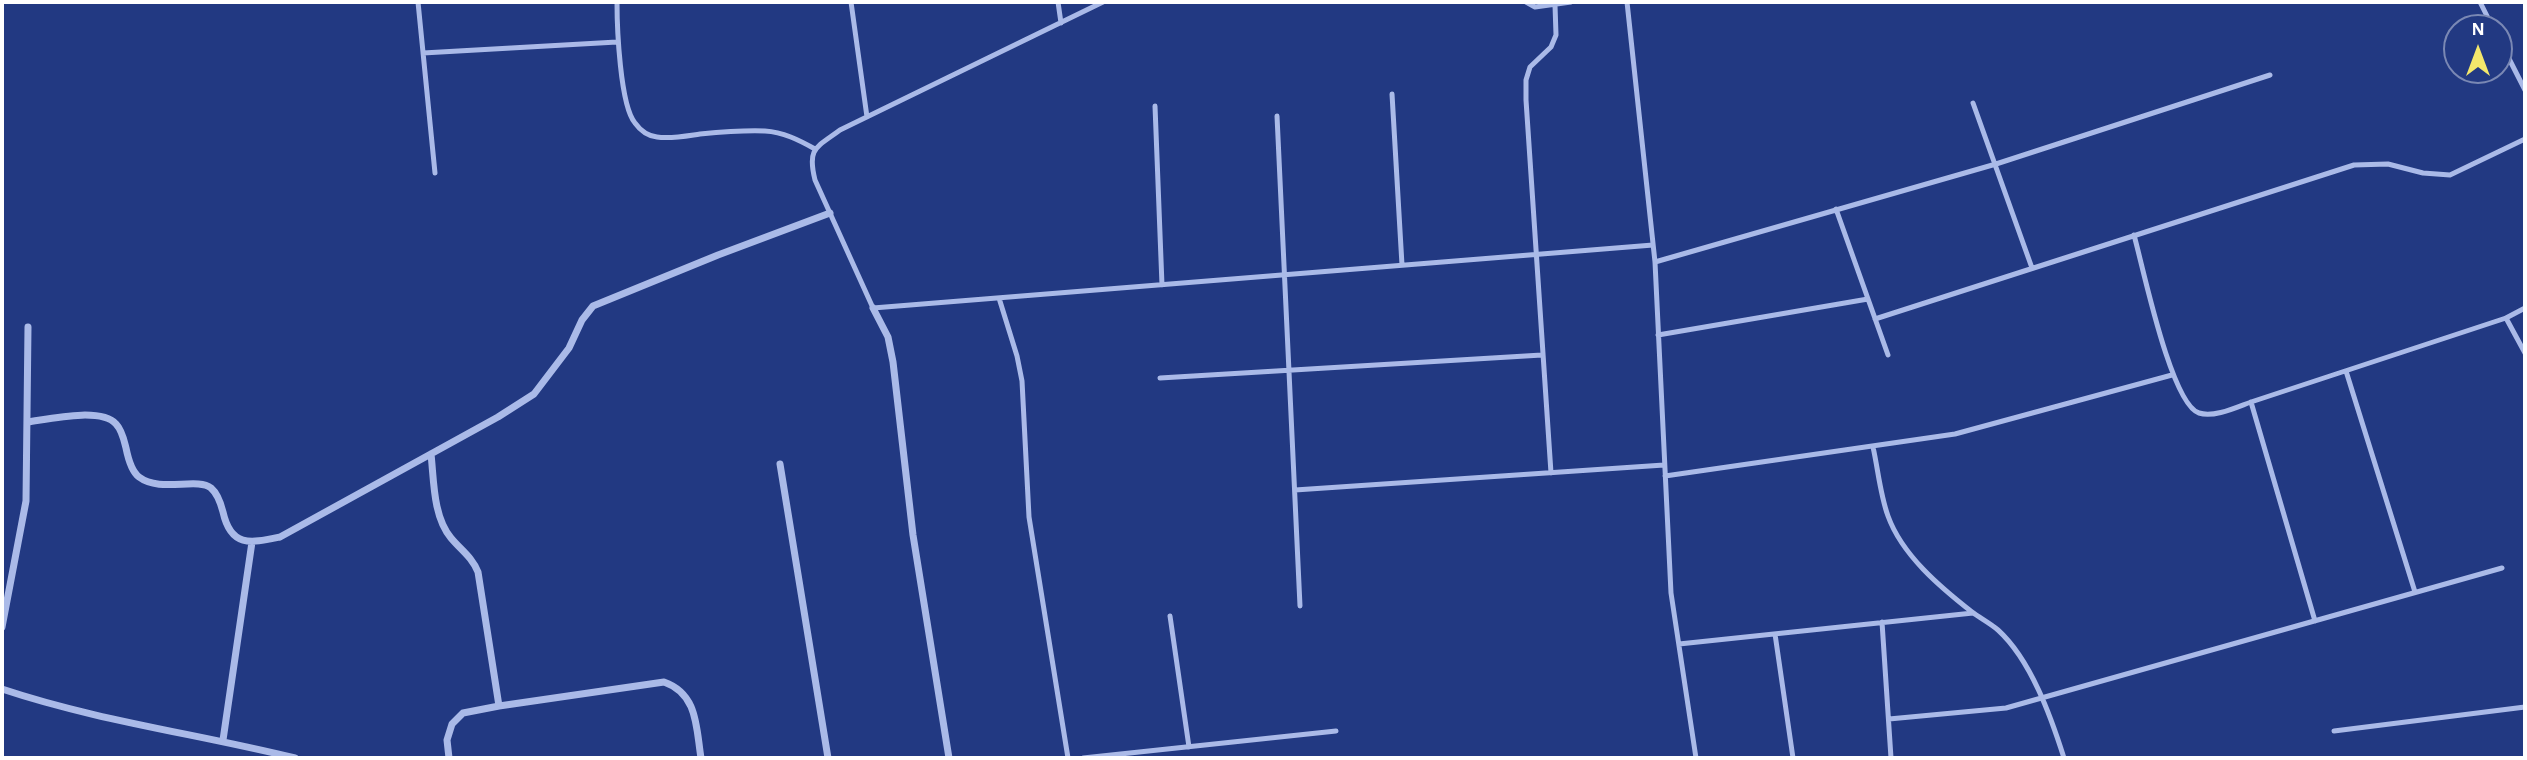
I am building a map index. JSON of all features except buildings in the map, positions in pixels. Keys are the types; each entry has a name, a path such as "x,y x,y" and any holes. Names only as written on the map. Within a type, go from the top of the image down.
{"street":[{"path":"28,422 79,415 109,418 123,435 136,476 163,485 198,484 211,488 221,502 228,530 238,539 252,542 280,537 534,394 569,348 582,320 593,306 830,213"},
{"path":"873,308 888,337 893,362 913,535 949,758"},
{"path":"2,627 26,501 28,327"},
{"path":"431,454 443,525 451,538 473,561 478,572 499,706"},
{"path":"780,464 828,758"},
{"path":"222,740 252,542"},
{"path":"449,758 447,740 452,724 463,713 664,682 677,687 689,699 701,758"},
{"path":"2,689 41,702 129,723 222,740 295,758"}],"lane":[{"path":"418,2 435,173"},
{"path":"617,2 617,42 628,109 633,122 643,132 655,137 671,137 716,132 766,131 788,135 815,149"},
{"path":"851,2 867,117"},
{"path":"1058,2 1061,23"},
{"path":"1103,2 840,130 815,149 810,162 815,180 873,308 1653,245"},
{"path":"1526,2 1535,7 1572,2"},
{"path":"1627,2 1655,262 1671,593 1696,758"},
{"path":"1551,473 1525,100 1530,67 1550,47 1556,35 1555,5"},
{"path":"423,53 617,42"},
{"path":"2513,66 2525,90"},
{"path":"1655,262 1997,164 2270,75"},
{"path":"1392,94 1402,265"},
{"path":"1973,103 2032,268"},
{"path":"1155,106 1162,285"},
{"path":"1277,116 1300,606"},
{"path":"1875,319 2354,165 2388,164 2423,173 2450,175 2525,139"},
{"path":"1836,209 1888,355"},
{"path":"2134,235 2172,375 2190,408 2202,414 2227,410 2346,371 2507,318 2525,308"},
{"path":"999,298 1022,381 1029,517 1068,758"},
{"path":"1658,335 1868,299"},
{"path":"2507,318 2525,353"},
{"path":"1160,378 1542,355"},
{"path":"2346,371 2416,592"},
{"path":"1665,476 1955,434 2172,375"},
{"path":"2251,402 2315,621"},
{"path":"1873,447 1888,516 1904,544 1931,577 1999,631 2018,654 2043,698 2064,758"},
{"path":"1295,491 1664,465"},
{"path":"1889,719 2006,708 2502,568"},
{"path":"1679,644 1973,613"},
{"path":"1170,617 1189,747"},
{"path":"1882,622 1891,758"},
{"path":"1775,634 1793,758"},
{"path":"2334,732 2525,707"},
{"path":"1083,758 1336,731"}]}
